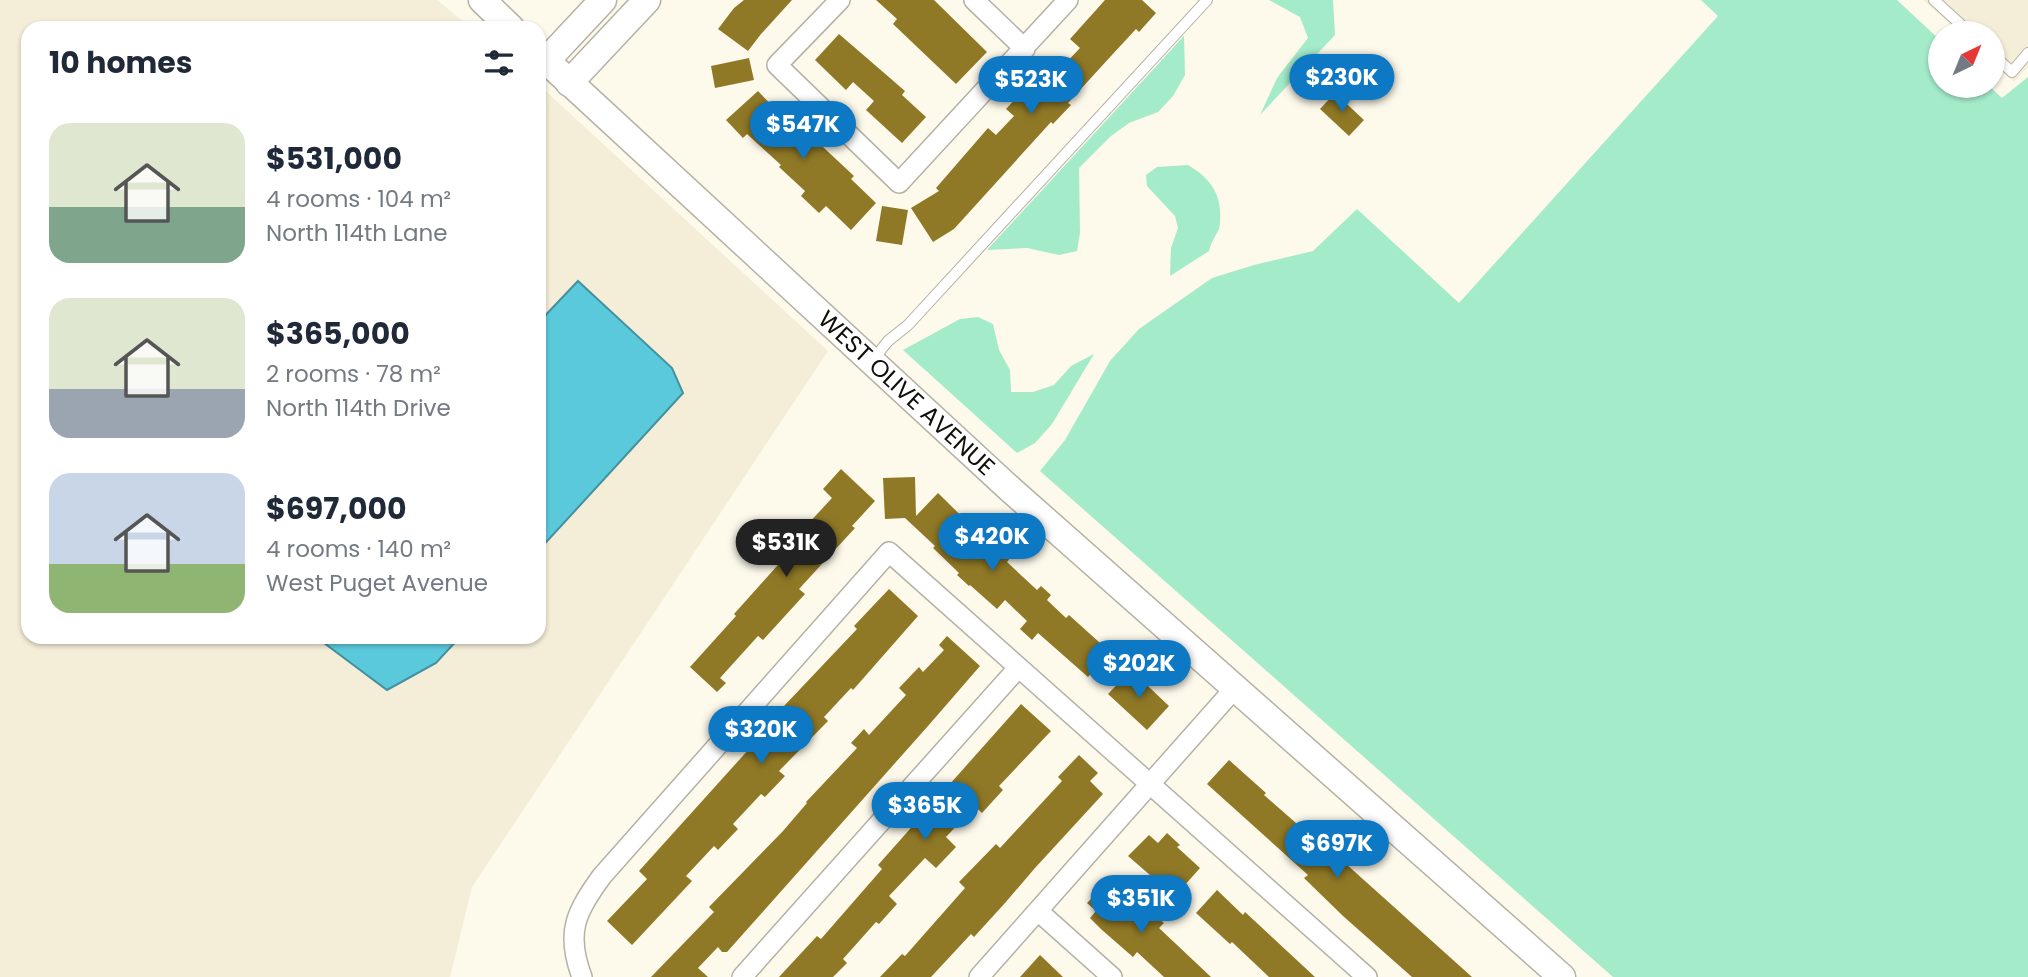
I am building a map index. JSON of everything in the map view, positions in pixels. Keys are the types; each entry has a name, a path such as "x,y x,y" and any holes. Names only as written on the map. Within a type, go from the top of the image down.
{"main road":[{"path":"482,0 504,21"},
{"path":"546,54 603,0"},
{"path":"569,83 647,0"},
{"name":"WEST OLIVE AVENUE","path":"546,60 1010,489 1562,977"}],"street":[{"path":"840,0 777,65 899,183 1068,0"},
{"path":"974,0 1025,49"},
{"path":"582,977 573,943 577,914 602,876 889,552 1367,977"},
{"path":"742,977 1018,668"},
{"path":"979,977 1235,688"},
{"path":"1038,911 1112,977"}],"lane":[{"path":"871,362 1207,0"},
{"path":"1934,0 1957,21"},
{"path":"2006,67 2012,72 2028,53"}],"shaded area":[{"path":"0,0 437,0 462,21 21,21 21,644 546,644 546,91 828,351 472,887 450,977 0,977"},
{"path":"1923,0 2028,0 2028,67 2014,82 2006,75 2006,21 1947,21"}],"green space":[{"path":"1269,0 1333,0 1335,35 1260,115 1277,78 1308,38 1300,17"},
{"path":"1701,0 1897,0 1928,29 1928,98 2006,98 2006,95 2028,77 2028,977 1613,977 1040,471 1065,440 1110,361 1139,329 1212,278 1313,251 1357,209 1459,303 1718,16"},
{"path":"1184,36 1185,75 1173,96 1158,112 1129,123 1111,136 1079,168 1080,233 1077,251 1059,255 1027,248 987,250"},
{"path":"1188,165 1203,175 1217,195 1220,227 1209,251 1170,276 1171,248 1178,228 1175,216 1147,186 1146,175 1157,167"},
{"path":"978,317 993,324 999,350 1010,370 1011,392 1033,392 1054,385 1071,366 1094,354 1052,424 1035,443 1017,453 903,350 960,319"}],"water":[{"path":"578,281 672,368 683,393 546,542 546,315"},
{"path":"325,644 454,644 436,663 387,690"}],"building":[{"path":"744,0 792,0 748,51 718,29 734,8"},
{"path":"876,0 934,0 987,52 956,84 893,24 897,19"},
{"path":"1105,0 1142,0 1156,13 1139,32 1136,29 1068,103 1071,105 1053,124 1051,122 954,229 933,242 911,208 939,191 936,188 988,128 996,135 1014,116 1006,109 1052,59 1061,68 1080,48 1070,39"},
{"path":"839,34 905,91 902,95 926,117 902,143 866,110 874,101 853,82 846,90 815,60"},
{"path":"749,58 754,80 715,88 711,66"},
{"path":"758,91 789,123 793,119 854,176 851,179 876,203 851,230 826,206 819,213 801,196 805,191 779,167 781,165 747,134 743,138 726,120"},
{"path":"1335,93 1364,120 1349,136 1320,109"},
{"path":"882,206 908,210 902,245 876,241"},
{"path":"841,469 875,501 852,526 855,528 799,589 805,594 763,640 758,636 720,678 726,683 717,692 690,667 786,556 782,552 832,498 823,489"},
{"path":"915,477 916,516 938,493 998,552 1001,549 1010,558 1007,562 1037,590 1041,586 1051,595 1047,600 1066,618 1069,615 1110,652 1088,677 1038,633 1032,640 1020,629 1027,621 1005,600 997,609 969,586 933,548 935,546 905,518 885,519 883,478"},
{"path":"889,589 918,616 853,690 851,688 824,717 828,721 779,771 785,776 765,797 761,794 733,824 738,829 718,850 714,846 686,876 692,881 632,945 607,921 647,879 639,871 786,708 784,706 857,629 854,626"},
{"path":"947,636 980,666 928,726 727,952 722,952 718,947 698,968 708,977 651,977 714,912 709,907 783,831 806,802 857,748 851,743 864,729 869,735 906,695 899,688 919,667 923,672 944,650 939,645"},
{"path":"1131,670 1169,706 1147,730 1108,694"},
{"path":"1021,704 1051,731 999,786 1003,790 982,813 975,806 946,837 956,847 936,868 925,858 889,896 897,904 879,924 876,922 843,959 847,963 833,977 779,977 817,936 821,939 882,869 878,865"},
{"path":"1079,755 1098,773 1090,781 1103,794 974,937 971,934 931,977 880,977 902,954 905,956 965,888 959,882 996,844 1000,848 1062,781 1058,777"},
{"path":"1229,760 1266,793 1264,795 1304,830 1306,828 1472,977 1412,977 1343,916 1304,878 1308,875 1207,784"},
{"path":"1167,833 1180,845 1177,847 1200,868 1184,886 1189,891 1180,901 1128,856 1149,835 1158,843"},
{"path":"1109,881 1118,890 1114,894 1135,913 1143,904 1164,923 1159,928 1211,977 1164,977 1137,952 1133,957 1102,930 1090,918 1096,911 1087,903"},
{"path":"1217,890 1243,915 1245,912 1315,977 1269,977 1232,942 1230,944 1196,913"},
{"path":"1040,955 1063,977 1020,977"}]}
